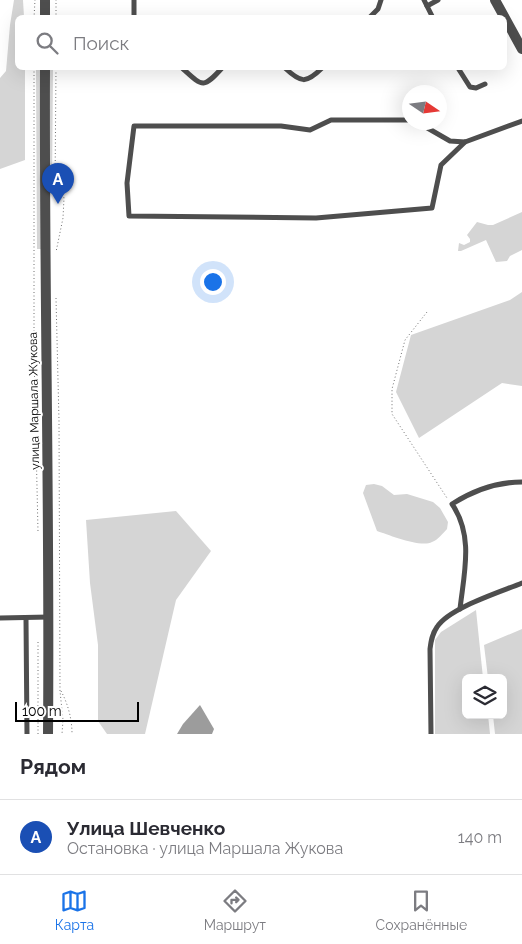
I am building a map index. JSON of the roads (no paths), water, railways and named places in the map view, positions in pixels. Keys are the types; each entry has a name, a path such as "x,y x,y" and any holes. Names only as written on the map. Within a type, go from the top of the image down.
{"street":[{"path":"45,0 45,15"},
{"path":"495,0 503,15"},
{"path":"507,22 522,49"},
{"name":"улица Маршала Жукова","path":"45,70 44,254 49,617 48,734"}],"lane":[{"path":"134,0 134,15"},
{"path":"372,15 378,9 381,0"},
{"path":"424,0 432,15"},
{"path":"427,6 438,0"},
{"path":"184,70 198,82 204,83 210,81 220,70"},
{"path":"288,70 296,78 304,80 311,78 320,70"},
{"path":"459,70 470,87 476,88 485,84"},
{"path":"402,120 330,120 310,130 280,126 134,126 127,183 129,216 316,218 432,208 441,165 466,142"},
{"path":"430,130 450,142 466,142 522,121"},
{"path":"460,609 465,536 461,518 452,504 481,488 503,483 522,482"},
{"path":"431,734 430,649 432,635 443,619 460,609 522,583"},
{"path":"0,618 26,619 49,617"},
{"path":"26,619 27,734"}],"place":[{"name":"Улица Шевченко","path":"58,204"}]}
